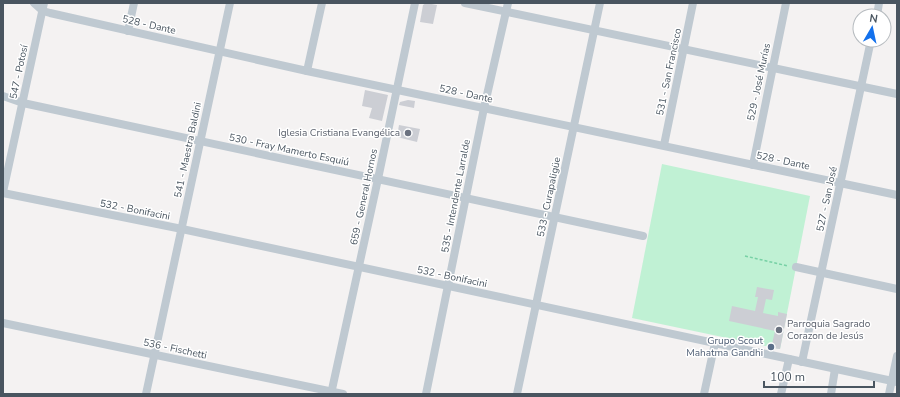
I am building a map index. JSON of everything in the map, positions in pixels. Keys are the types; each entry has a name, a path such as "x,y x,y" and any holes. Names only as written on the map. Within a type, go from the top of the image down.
{"street":[{"path":"34,3 43,7"},
{"path":"128,31 134,3"},
{"name":"541 - Maestra Baldini","path":"146,394 230,3"},
{"path":"307,71 322,3"},
{"name":"659 - General Hornos","path":"331,393 415,3"},
{"path":"465,3 772,69 897,94"},
{"name":"535 - Intendente Larralde","path":"426,394 484,108 508,3"},
{"name":"533 - Curapaligüe","path":"518,394 600,3"},
{"name":"531 - San Francisco","path":"664,145 693,3"},
{"name":"529 - José Murías","path":"753,165 786,3"},
{"name":"528 - Dante","path":"43,7 128,31 307,71 897,195"},
{"name":"547 - Potosí","path":"3,193 43,7"},
{"name":"527 - San José","path":"802,362 870,48"},
{"name":"530 - Fray Mamerto Esquiú","path":"3,96 23,103 643,236"},
{"name":"532 - Bonifacini","path":"3,193 537,304 894,382"},
{"path":"796,267 897,288"},
{"name":"536 - Fischetti","path":"3,323 331,393 343,394"},
{"path":"704,394 715,343"},
{"path":"889,394 894,382 897,356"},
{"path":"781,394 789,359"},
{"path":"830,394 835,369"}],"path":[{"path":"744,256 796,267"}],"green space":[{"path":"662,164 810,196 780,349 632,318"}],"building":[{"path":"426,3 437,5 433,24 420,22 423,5"},
{"path":"365,90 388,95 382,121 369,118 372,108 362,106"},
{"path":"408,100 415,101 414,108 399,105 400,102"},
{"name":"Iglesia Cristiana Evangélica","path":"399,125 420,129 417,142 397,137"},
{"path":"757,287 774,290 772,300 766,299 763,313 778,316 778,312 787,314 780,349 771,348 775,331 729,321 732,306 755,311 758,297 755,297"}],"place":[{"name":"Iglesia Cristiana Evangélica","path":"408,133"},
{"name":"Parroquia Sagrado Corazon de Jesús","path":"779,330"},
{"name":"Grupo Scout Mahatma Gandhi","path":"771,347"}]}
